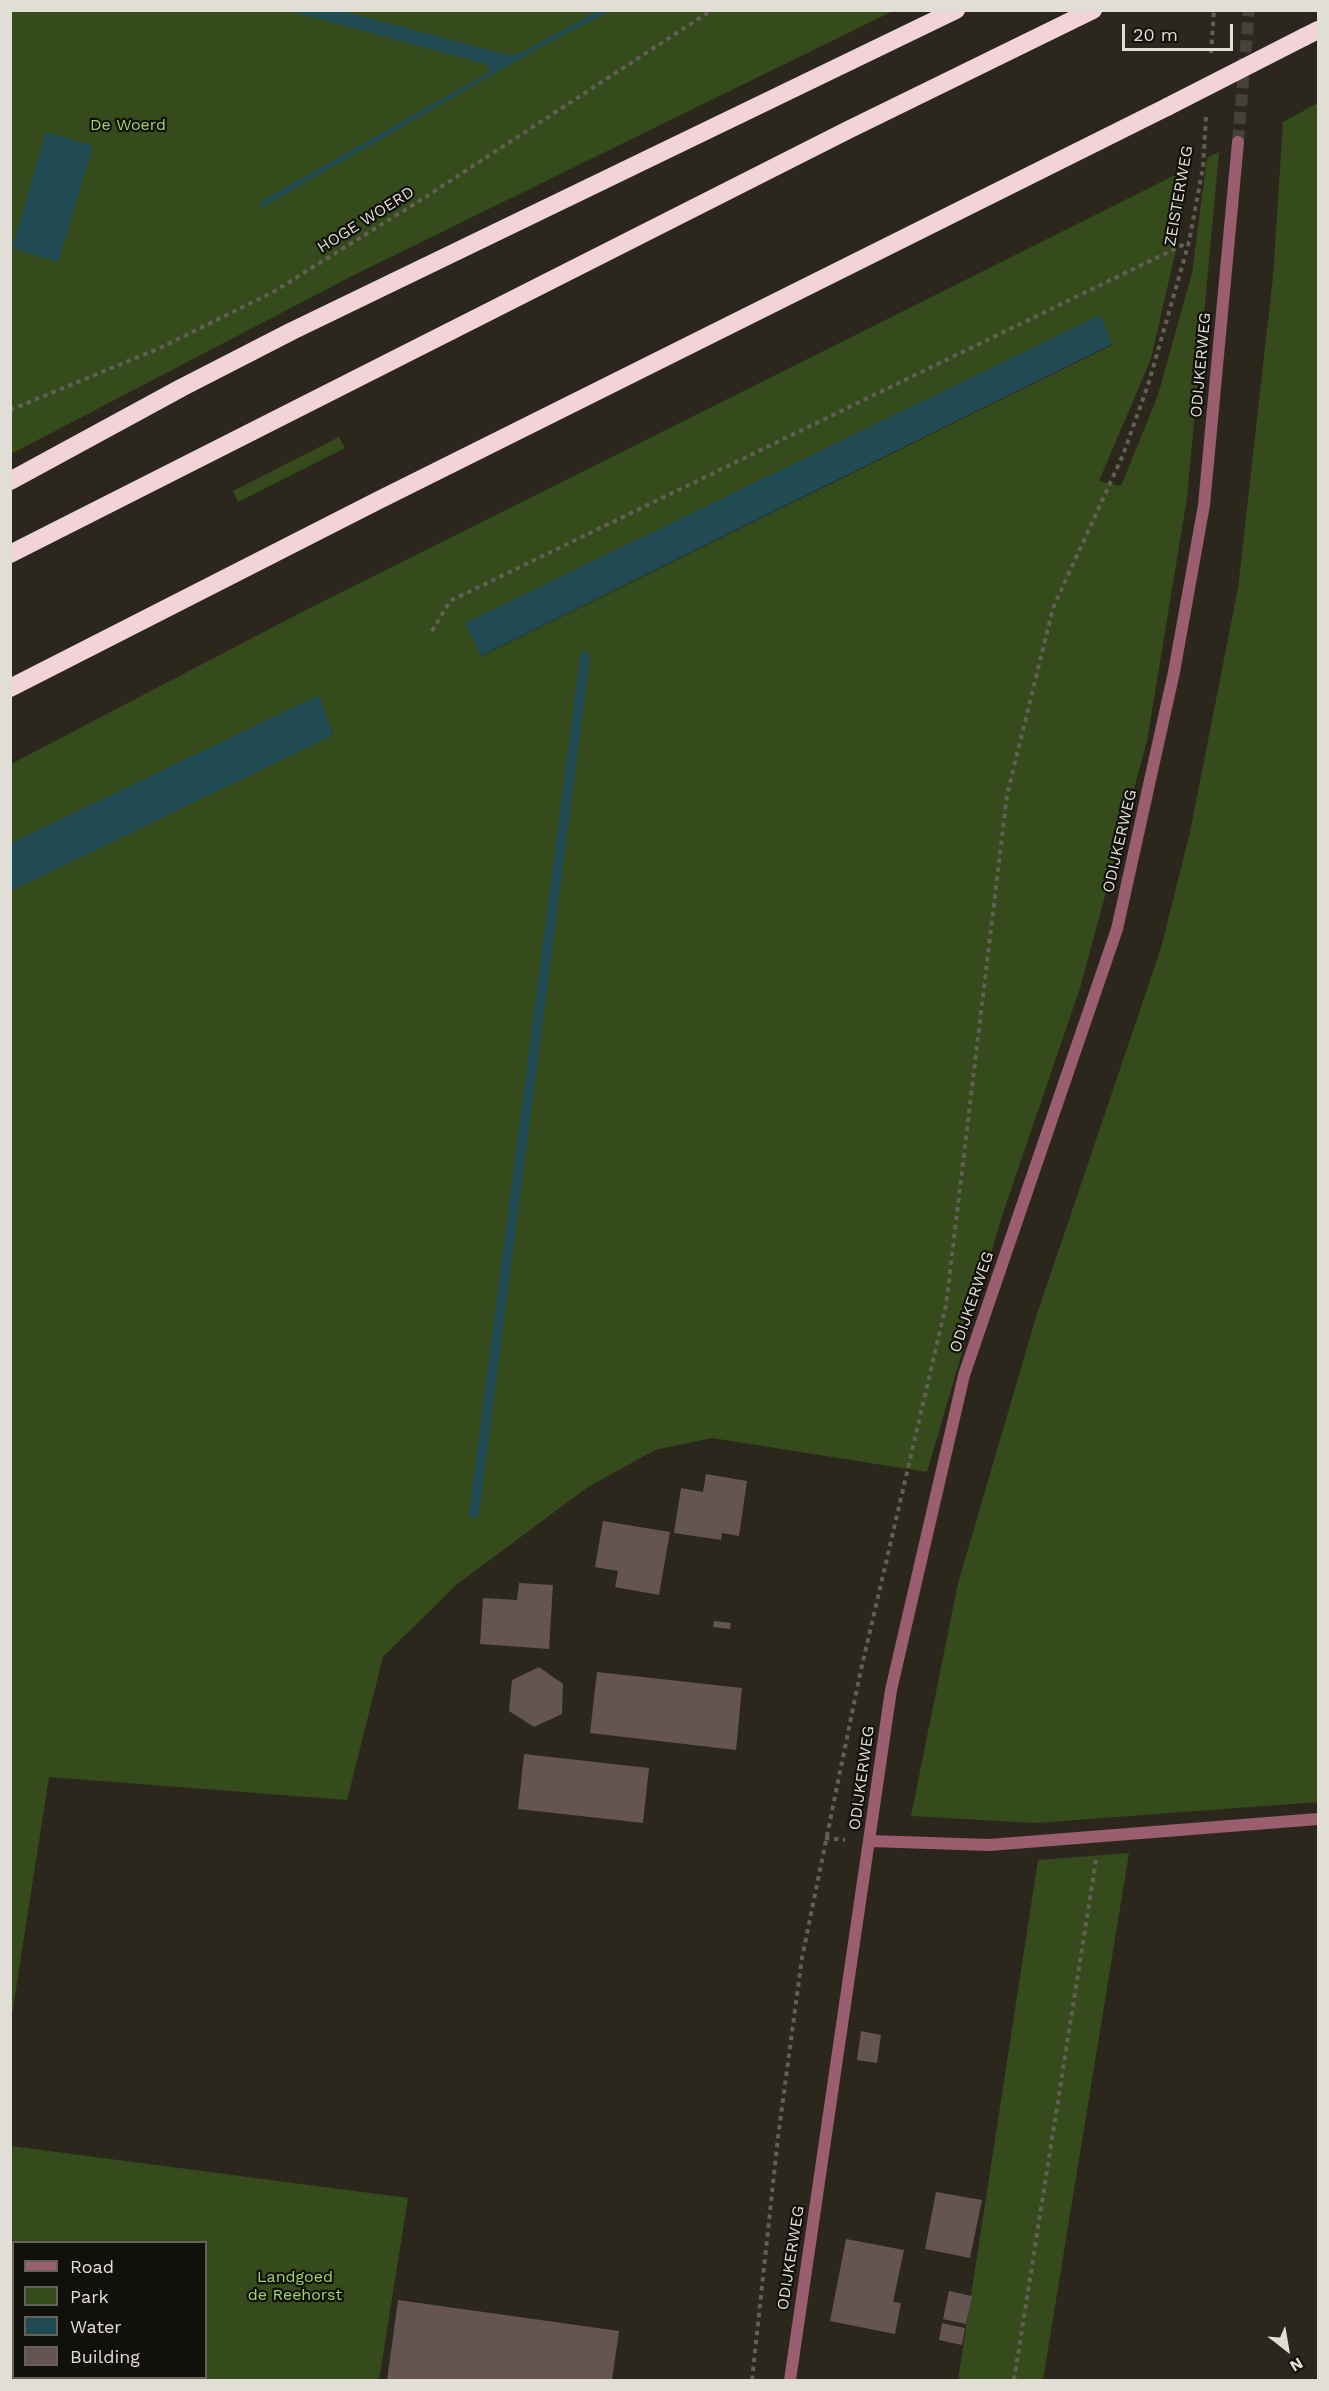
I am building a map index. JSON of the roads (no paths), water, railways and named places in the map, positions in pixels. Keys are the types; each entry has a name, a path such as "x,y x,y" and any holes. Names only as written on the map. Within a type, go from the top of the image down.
{"highway":[{"path":"10,481 181,388 292,331 956,10"},
{"path":"10,554 848,130 1093,10"},
{"path":"10,688 377,501 1311,33"}],"street":[{"name":"ODIJKERWEG","path":"790,2380 891,1690 964,1375 1117,929 1174,672 1204,505 1238,142"},
{"path":"870,1841 989,1845 1318,1819"}],"water":[{"path":"289,11 342,11 508,55 521,53 597,11 610,11 546,44 261,208 260,202 491,71 486,64"},
{"path":"46,132 93,146 58,262 12,248"},
{"path":"1100,315 1112,344 481,656 465,623"},
{"path":"319,695 333,735 11,891 11,843"}],"waterway":[{"path":"474,1513 585,657"}],"tunnel":[{"path":"1238,142 1249,10"}],"park label":[{"name":"De Woerd","path":"128,125"},
{"name":"Landgoed de Reehorst","path":"295,2286"}]}
